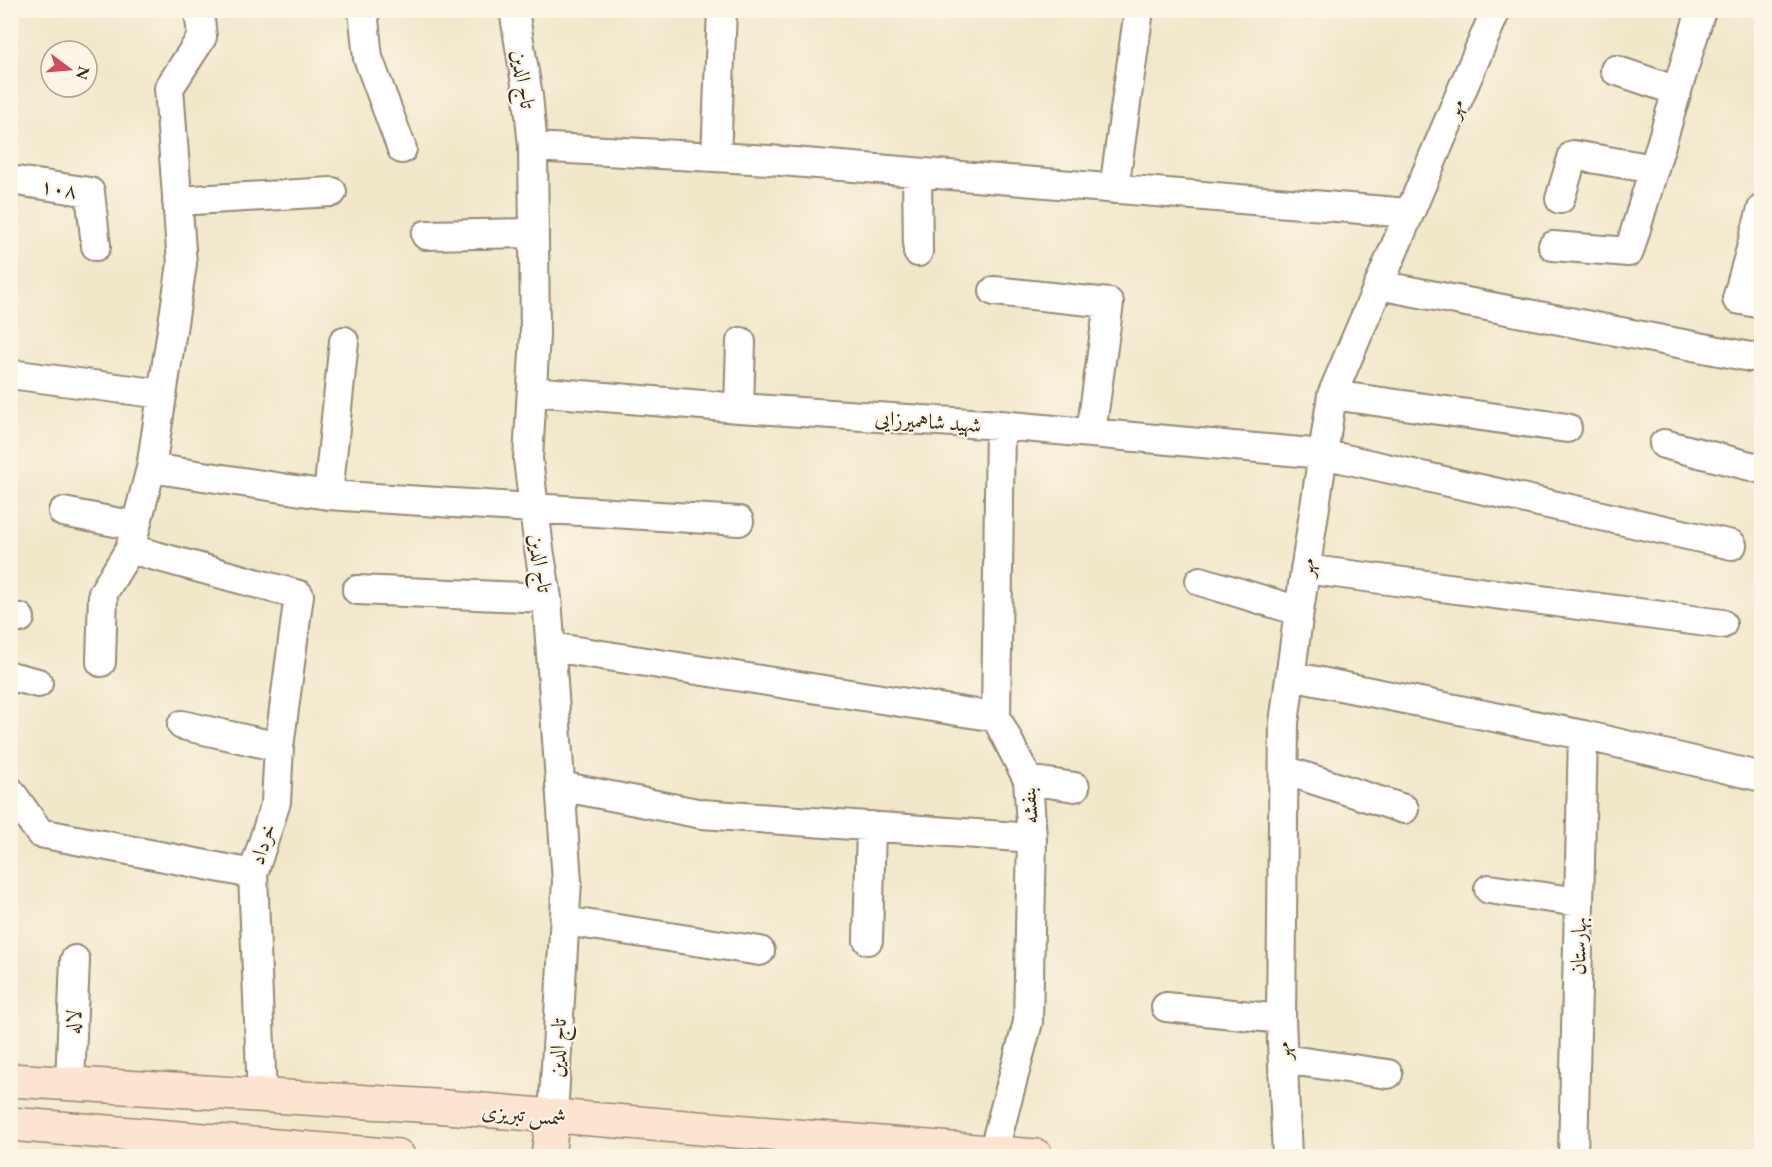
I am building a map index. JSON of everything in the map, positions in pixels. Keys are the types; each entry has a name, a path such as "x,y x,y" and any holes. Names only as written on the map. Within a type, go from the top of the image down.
{"main road":[{"name":"شمس تبریزی","path":"10,1080 434,1106 1036,1156"},
{"path":"548,1156 554,1116"},
{"path":"10,1124 330,1154 398,1156"}],"street":[{"path":"101,662 103,593 133,538 151,468 182,264 169,88 202,37 199,10"},
{"path":"363,10 368,58 402,149"},
{"name":"تاج الدین","path":"514,10 528,96 533,147 535,334 528,459 547,598 567,880 554,1116"},
{"path":"716,157 722,10"},
{"path":"1114,189 1139,10"},
{"name":"مهر","path":"1287,1156 1281,1019 1284,723 1332,395 1496,10"},
{"path":"1553,246 1629,252 1701,10"},
{"path":"1616,70 1677,91"},
{"path":"533,147 716,157 1409,213"},
{"path":"1560,199 1573,154 1654,169"},
{"path":"916,173 918,252"},
{"name":"۱۰۸","path":"10,180 90,192 96,246"},
{"path":"177,201 332,192"},
{"path":"1761,209 1737,299 1761,304"},
{"path":"426,235 534,233"},
{"path":"1379,285 1750,357"},
{"path":"994,291 1108,303 1091,434"},
{"path":"328,495 344,341"},
{"path":"739,408 741,342"},
{"path":"10,374 162,394"},
{"name":"شهید شاهمیرزایی","path":"532,391 739,408 1000,425 1323,454 1732,545"},
{"path":"1332,395 1567,428"},
{"name":"بنفشه","path":"993,1153 1028,1022 1032,838 1028,780 996,717 1000,425"},
{"path":"1665,444 1761,469"},
{"path":"151,468 328,495 739,521"},
{"path":"63,512 133,538"},
{"name":"خرداد","path":"133,538 299,595 279,747 276,802 253,874 262,1096"},
{"path":"1305,569 1722,624"},
{"path":"1200,581 1299,611"},
{"path":"357,590 547,598"},
{"path":"550,646 996,717"},
{"path":"10,676 38,683"},
{"path":"1291,676 1583,735 1761,777"},
{"path":"183,725 279,747"},
{"name":"بهارستان","path":"1573,1156 1583,735"},
{"path":"1284,770 1404,808"},
{"path":"1028,780 1075,787"},
{"path":"560,786 702,814 1032,838"},
{"path":"10,791 40,832 253,874"},
{"path":"868,940 871,826"},
{"path":"1489,889 1579,902"},
{"path":"565,921 760,951"},
{"name":"لاله","path":"70,1084 75,960"},
{"path":"1166,1007 1281,1019"},
{"path":"1283,1059 1388,1074"}]}
